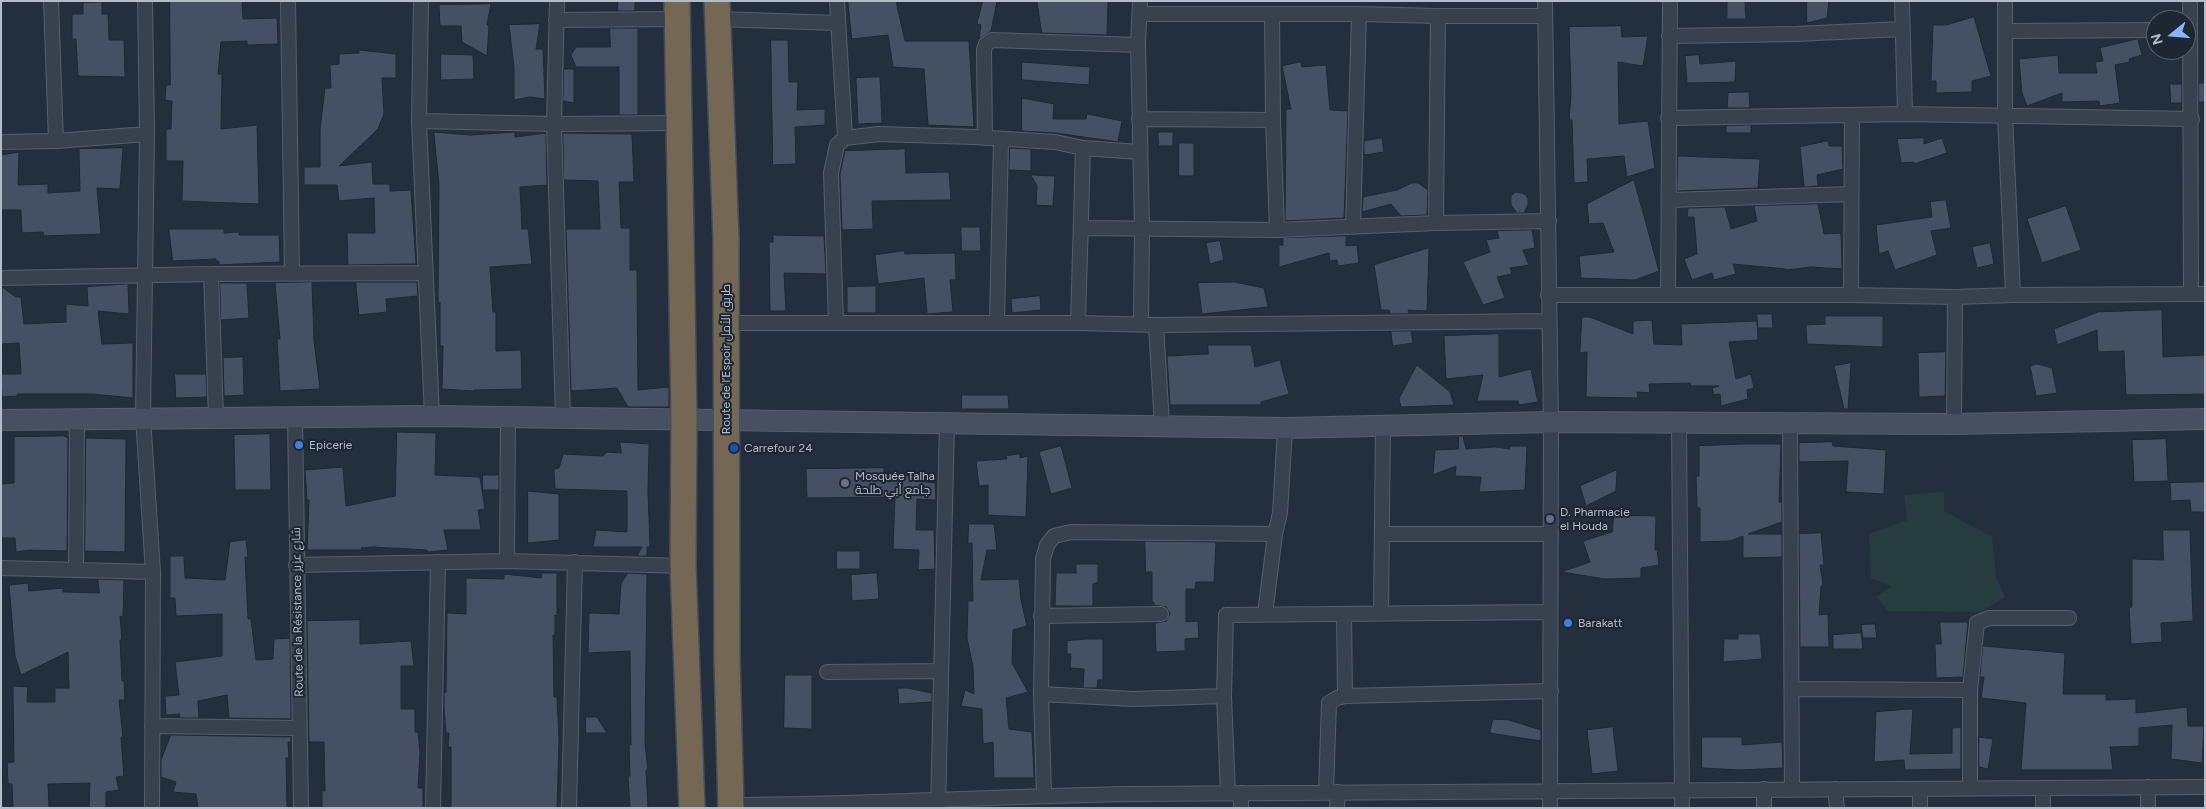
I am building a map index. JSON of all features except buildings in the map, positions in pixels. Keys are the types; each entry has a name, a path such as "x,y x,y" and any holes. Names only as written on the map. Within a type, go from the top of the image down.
{"highway":[{"path":"677,10 684,419 683,566 692,808"},
{"name":"Route de l’Espoir طريق الأمل","path":"717,10 726,239 726,659 731,806"}],"main road":[{"path":"1,420 295,416 508,416 1284,428 1551,422 1954,424 2205,419"}],"street":[{"path":"51,1 56,140"},
{"path":"145,1 147,134 143,418 153,572 152,808"},
{"path":"288,1 292,274"},
{"path":"421,1 419,121 432,416"},
{"path":"557,1 554,124 563,417"},
{"path":"837,1 845,138"},
{"path":"1545,1 1551,422 1550,808"},
{"path":"1668,295 1670,1"},
{"path":"1902,1 1905,114"},
{"path":"2006,1 2005,116 2013,295"},
{"path":"1141,324 1142,227 1138,45 1140,8 1272,14 1545,16"},
{"path":"556,20 677,10"},
{"path":"717,10 838,23"},
{"path":"1272,14 1277,230"},
{"path":"1353,227 1358,14"},
{"path":"1436,223 1438,16"},
{"path":"1669,36 1796,34 1902,29"},
{"path":"2006,31 2146,30"},
{"path":"985,138 984,50 986,44 992,40 1138,45"},
{"path":"1548,295 1955,297 2198,294 2190,60"},
{"path":"1668,118 1905,114 2192,119"},
{"path":"1850,295 1852,116"},
{"path":"1139,119 1273,120"},
{"path":"419,121 554,124 679,123"},
{"path":"1,142 147,134"},
{"path":"836,323 831,173 837,145 845,138 879,134 985,138 1054,142 1083,148 1140,152"},
{"path":"997,323 1000,139"},
{"path":"1078,323 1083,148"},
{"path":"1670,200 1851,194"},
{"path":"1082,228 1142,227 1277,230 1549,220"},
{"path":"1,278 211,274 425,273"},
{"path":"211,274 216,417"},
{"path":"1954,424 1955,297"},
{"path":"727,323 1078,323 1156,325 1549,321"},
{"path":"1156,325 1162,425"},
{"name":"Route de la Résistance شارع عزيز","path":"295,416 301,808"},
{"path":"507,561 508,416"},
{"path":"76,570 77,418"},
{"path":"938,804 947,422"},
{"path":"1679,423 1682,808"},
{"path":"1790,423 1792,790"},
{"path":"1382,614 1383,425"},
{"path":"1265,614 1275,534 1280,513 1284,428"},
{"path":"1036,800 1041,694 1043,559 1047,545 1054,536 1071,532 1275,534"},
{"path":"1382,534 1550,534"},
{"path":"296,565 507,561 683,566"},
{"path":"433,808 438,562"},
{"path":"569,808 575,562"},
{"path":"1,568 153,572"},
{"path":"1240,808 1234,793 1224,696 1226,615 1550,612"},
{"path":"1041,616 1161,614"},
{"path":"1344,615 1345,696"},
{"path":"1970,787 1970,690 1977,623 1989,618 2069,618"},
{"path":"827,672 941,671"},
{"path":"1792,689 1970,690"},
{"path":"1338,808 1332,792 1327,717 1329,704 1337,698 1345,696 1551,691"},
{"path":"1041,694 1134,699 1224,696"},
{"path":"152,726 300,728"},
{"path":"2148,787 2148,808"},
{"path":"731,806 938,804 1036,800 1132,801 1234,793 2205,787"},
{"path":"2043,788 2043,808"},
{"path":"1835,789 1837,808"},
{"path":"1920,789 1920,808"},
{"path":"1764,790 1764,808"}],"green space":[{"path":"1944,492 1944,511 1992,537 1996,577 2005,597 1981,612 1888,611 1876,597 1892,586 1871,578 1869,534 1907,520 1904,495"}],"place":[{"name":"Epicerie","path":"299,445"},
{"name":"Carrefour 24","path":"734,448"},
{"name":"Mosquée Talha جامع أبي طلحة","path":"845,483"},
{"name":"D. Pharmacie el Houda","path":"1550,519"},
{"name":"Barakatt","path":"1568,623"}]}
